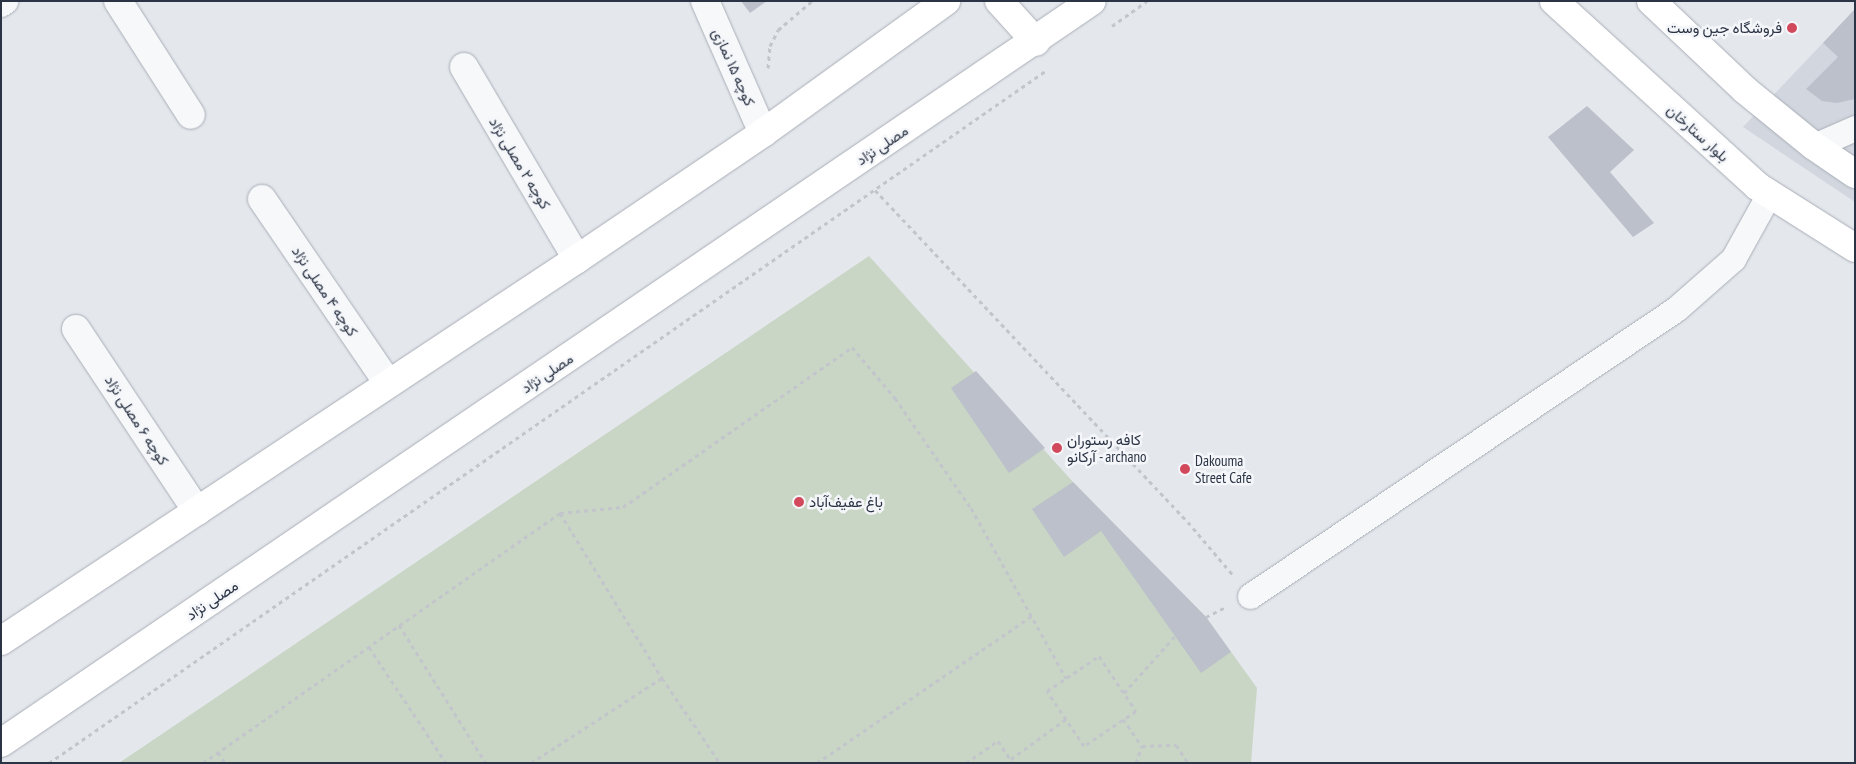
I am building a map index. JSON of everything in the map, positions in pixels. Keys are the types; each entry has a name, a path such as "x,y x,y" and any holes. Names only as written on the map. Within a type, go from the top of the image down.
{"main road":[{"path":"1,640 577,259 763,133 946,1"},
{"path":"999,1 1036,42"},
{"name":"مصلی نژاد","path":"1,743 1036,42 1092,1"},
{"name":"بلوار ستارخان","path":"1554,1 1757,186 1851,239"},
{"path":"1651,1 1746,90 1814,146 1855,174"}],"street":[{"path":"118,1 191,115"},
{"name":"کوچه ۱۵ نمازی","path":"705,1 763,133"},
{"name":"کوچه ۲ مصلی نژاد","path":"464,67 577,259"},
{"path":"1814,146 1855,128"},
{"path":"1250,596 1676,309 1733,258 1769,194"},
{"name":"کوچه ۴ مصلی نژاد","path":"262,199 388,384"},
{"name":"کوچه ۶ مصلی نژاد","path":"76,329 197,511"}],"path":[{"path":"770,46 778,30 812,1"},
{"path":"1107,29 1147,1"},
{"path":"49,763 1051,68"},
{"path":"855,164 875,190 1193,528 1250,596"},
{"path":"202,763 560,513 623,507 852,347 895,398 971,508 1066,678"},
{"path":"560,513 662,678 720,763"},
{"path":"817,763 1032,616"},
{"path":"399,625 486,763"},
{"path":"1124,693 1175,636"},
{"path":"369,647 446,763"},
{"path":"1099,656 1136,711 1084,746 1047,691 1066,678 1099,656"},
{"path":"532,763 662,678"},
{"path":"966,763 998,741 1012,761 1066,719"},
{"path":"1123,720 1142,746"},
{"path":"1142,746 1176,745 1188,763"},
{"path":"1136,763 1142,746"},
{"path":"218,752 225,763"}],"shaded area":[{"path":"1855,9 1855,202 1743,127"}],"green space":[{"name":"باغ عفیف‌آباد","path":"869,256 1073,482 1206,617 1257,688 1251,763 119,763"}],"building":[{"path":"741,1 767,1 750,13"},
{"path":"1855,9 1855,99 1837,103 1822,101 1806,89 1838,57 1823,43"},
{"path":"1587,106 1634,150 1610,172 1654,223 1633,237 1548,137"},
{"path":"976,371 1045,448 1009,473 951,388"},
{"path":"1073,482 1206,617 1231,652 1201,673 1101,531 1064,557 1032,509"}],"place":[{"name":"فروشگاه جین وست","path":"1792,28"},
{"name":"کافه رستوران آرکانو - archano","path":"1057,448"},
{"name":"Dakouma Street Cafe","path":"1185,469"},
{"name":"باغ عفیف‌آباد","path":"799,502"}]}
